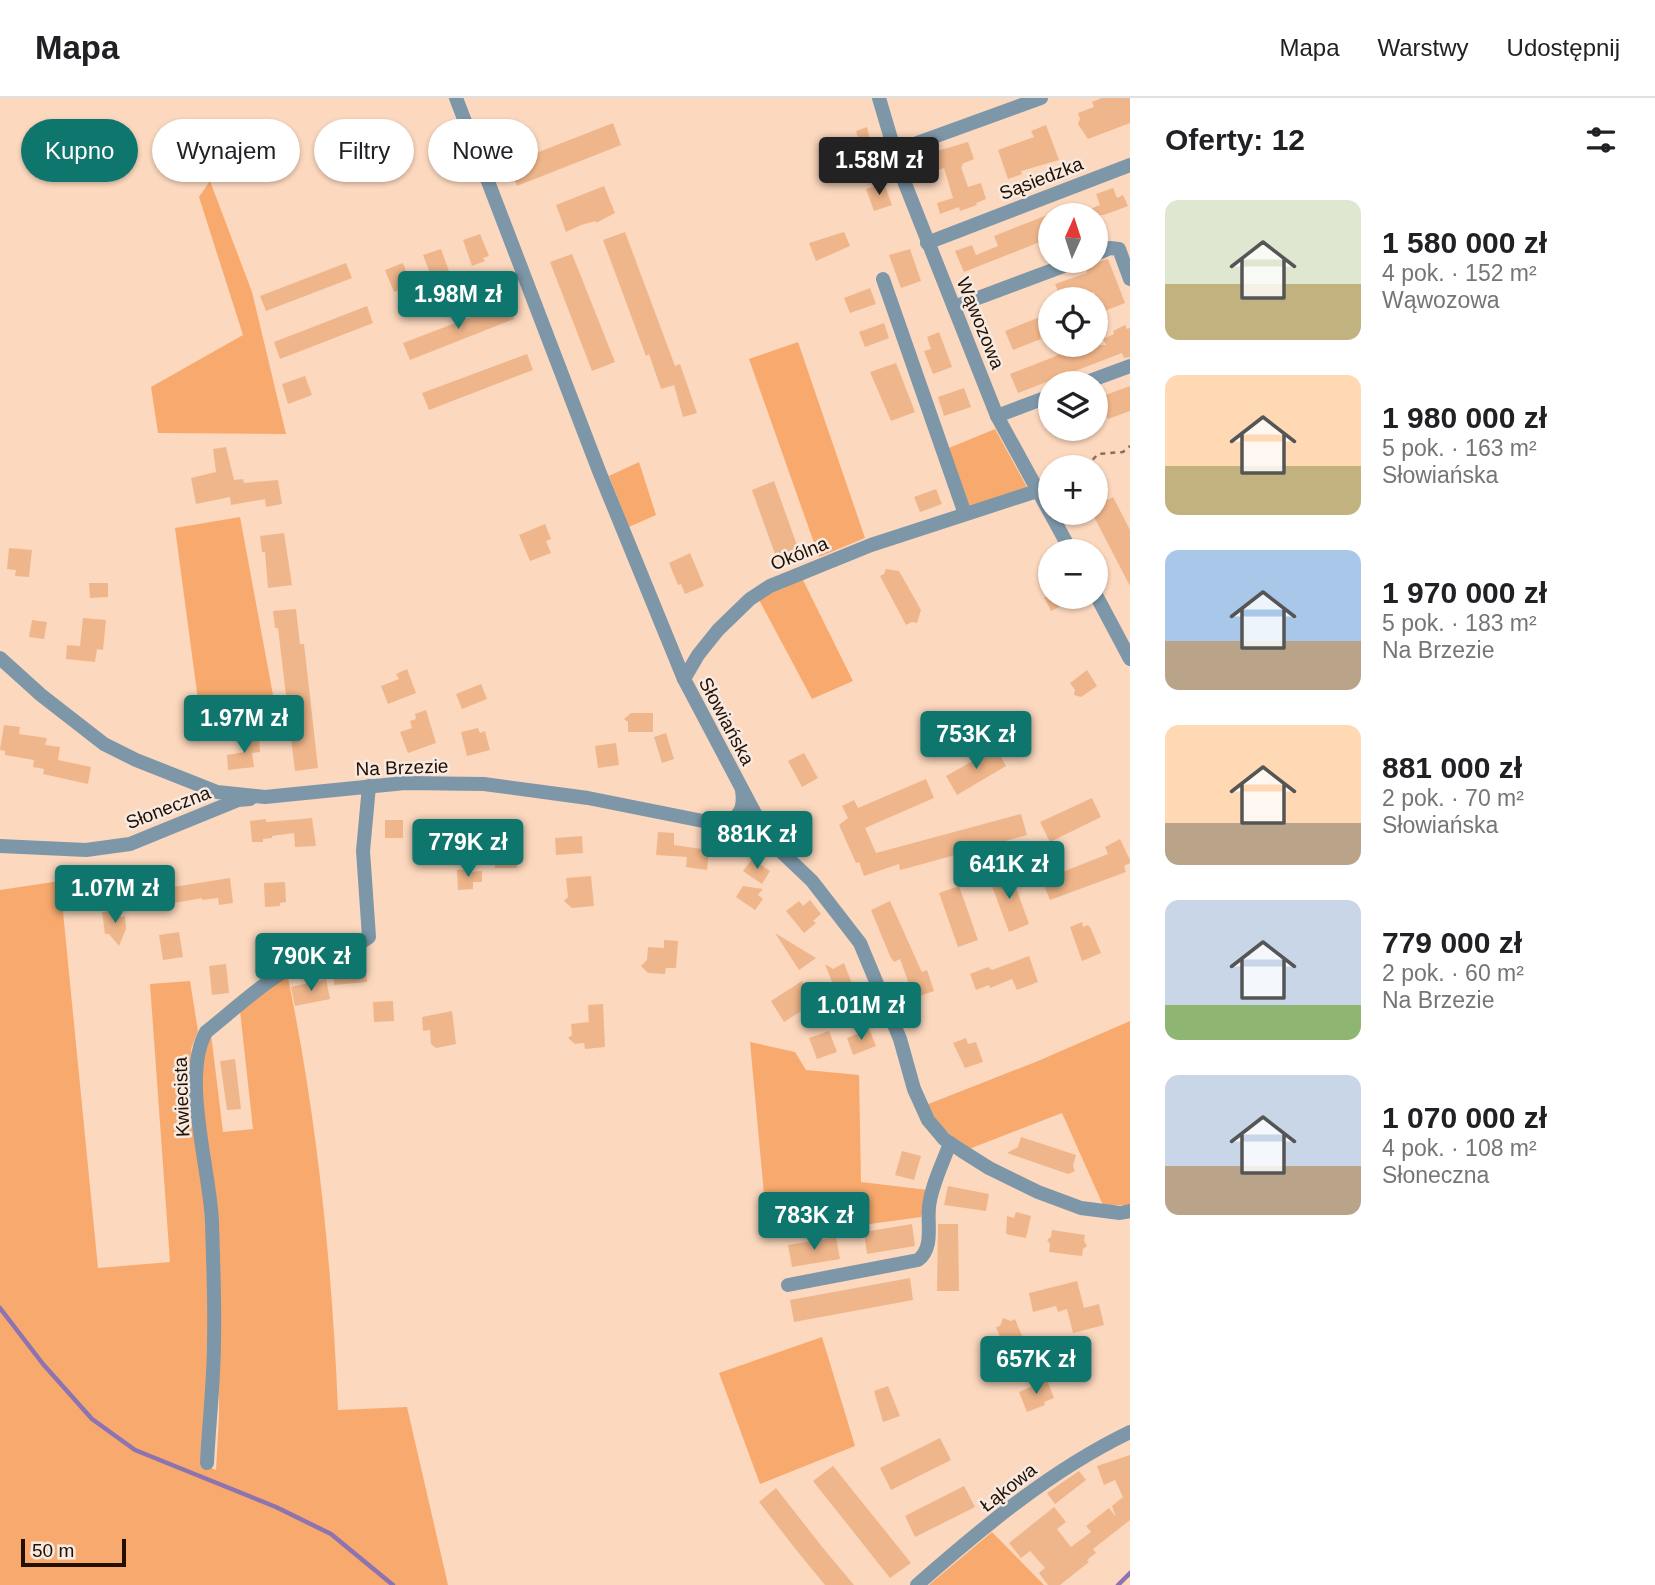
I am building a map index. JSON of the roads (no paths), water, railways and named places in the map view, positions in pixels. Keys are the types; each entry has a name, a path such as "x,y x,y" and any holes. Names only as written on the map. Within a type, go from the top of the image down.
{"street":[{"name":"Słowiańska","path":"456,98 599,471 684,679 769,840 812,881 860,943 900,1039 914,1089 928,1120 950,1143 989,1168 1058,1201 1081,1208 1120,1213 1130,1211"},
{"name":"Wąwozowa","path":"880,98 902,176 997,416 1064,539"},
{"path":"895,151 1041,98"},
{"name":"Sąsiedzka","path":"927,243 1130,165"},
{"path":"1108,249 1119,249 1130,279"},
{"path":"954,307 1045,273"},
{"path":"883,279 965,514"},
{"path":"1108,374 1130,366"},
{"path":"997,416 1038,401"},
{"name":"Okólna","path":"684,679 698,654 718,630 750,599 770,586 862,548 1037,491"},
{"path":"1104,609 1130,659"},
{"name":"Na Brzezie","path":"0,657 84,731 135,760 217,792 265,797 405,783 484,784 587,798 719,824 769,840"},
{"name":"Kwiecista","path":"207,1463 214,1327 212,1217 200,1132 196,1068 199,1044 206,1032 290,968 308,958 360,943 369,937 363,851 369,786"},
{"path":"719,824 733,820 740,811 743,801 741,788"},
{"name":"Słoneczna","path":"0,846 86,850 130,844 238,800 265,797"},
{"path":"788,1285 918,1260 925,1254 928,1247 929,1207 950,1143"},
{"name":"Łąkowa","path":"917,1585 1054,1476 1094,1450 1130,1432"}],"waterway":[{"path":"0,1308 43,1364 92,1419 135,1450 276,1507 331,1534 393,1585"},
{"path":"1118,1585 1130,1573"}]}
